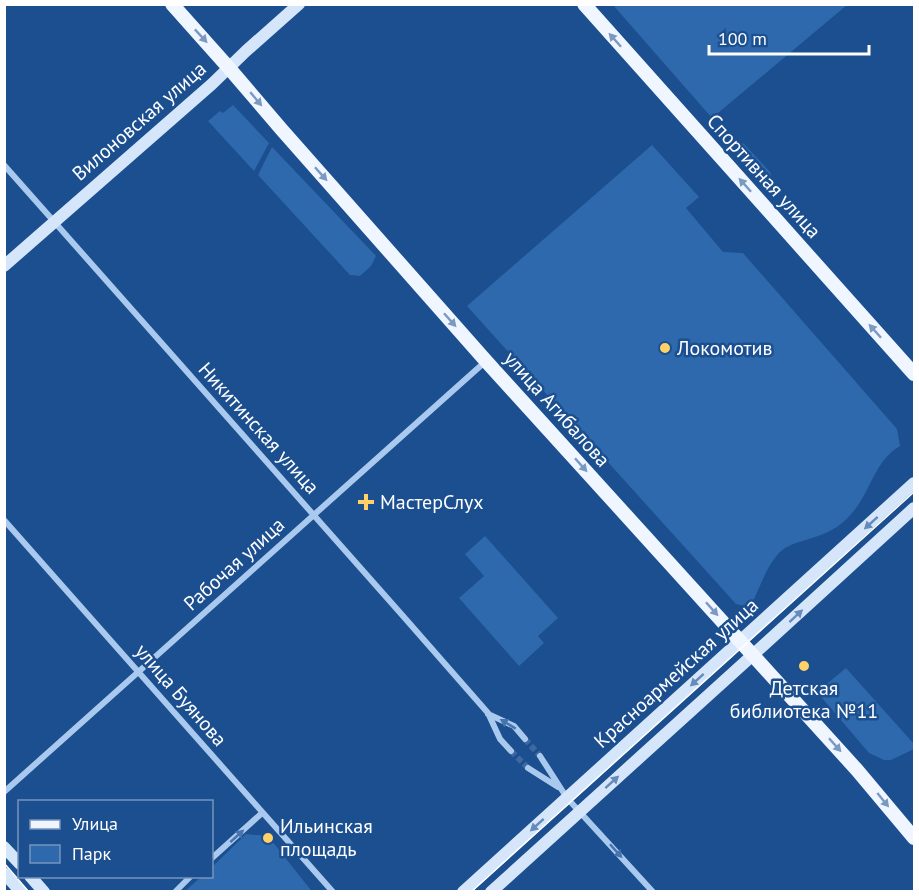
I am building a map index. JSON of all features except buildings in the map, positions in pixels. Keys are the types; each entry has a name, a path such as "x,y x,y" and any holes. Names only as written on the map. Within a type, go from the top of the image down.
{"main road":[{"name":"улица Агибалова","path":"172,4 486,361 857,770 915,838"},
{"name":"Вилоновская улица","path":"4,266 230,68 299,4"},
{"name":"Спортивная улица","path":"584,4 915,374"},
{"name":"Красноармейская улица","path":"463,891 564,794 740,641 915,483"},
{"name":"Красноармейская улица","path":"491,891 915,507"},
{"path":"4,847 18,862"},
{"path":"4,873 21,891"},
{"path":"32,878 44,891"}],"street":[{"name":"Никитинская улица","path":"4,165 488,713 500,739 511,751"},
{"name":"Рабочая улица","path":"4,792 486,361"},
{"name":"улица Буянова","path":"4,520 333,891"},
{"name":"Никитинская улица","path":"488,713 514,726 525,739"},
{"path":"540,756 564,794 652,891"},
{"path":"528,768 564,794"},
{"path":"213,857 262,813"},
{"path":"175,891 189,878"}],"green space":[{"path":"613,5 847,5 712,118"},
{"path":"233,105 269,143 254,171 208,121 220,111 223,113"},
{"path":"741,143 770,172 771,175 764,183 734,149"},
{"name":"Локомотив","path":"652,145 699,197 686,208 723,252 743,253 897,429 900,446 891,452 878,468 864,496 852,513 832,530 793,544 780,552 769,568 753,601 745,606 736,604 467,306"},
{"path":"272,147 376,256 371,266 360,276 350,275 258,175"},
{"path":"485,536 558,618 538,636 544,643 519,666 459,598 484,576 465,554"},
{"path":"846,668 914,744 914,749 891,760 884,760 869,753 817,692"},
{"path":"246,834 268,836 310,891 185,891 200,878 213,878 213,866"}],"tunnel":[{"path":"525,739 540,756"},
{"path":"511,751 528,768"}],"tram line":[{"path":"471,892 914,492"},
{"path":"4,863 29,892"}],"place":[{"name":"Локомотив","path":"665,348"},
{"name":"МастерСлух","path":"366,502"},
{"name":"Детская библиотека №11","path":"804,666"},
{"name":"Ильинская площадь","path":"268,838"}]}
